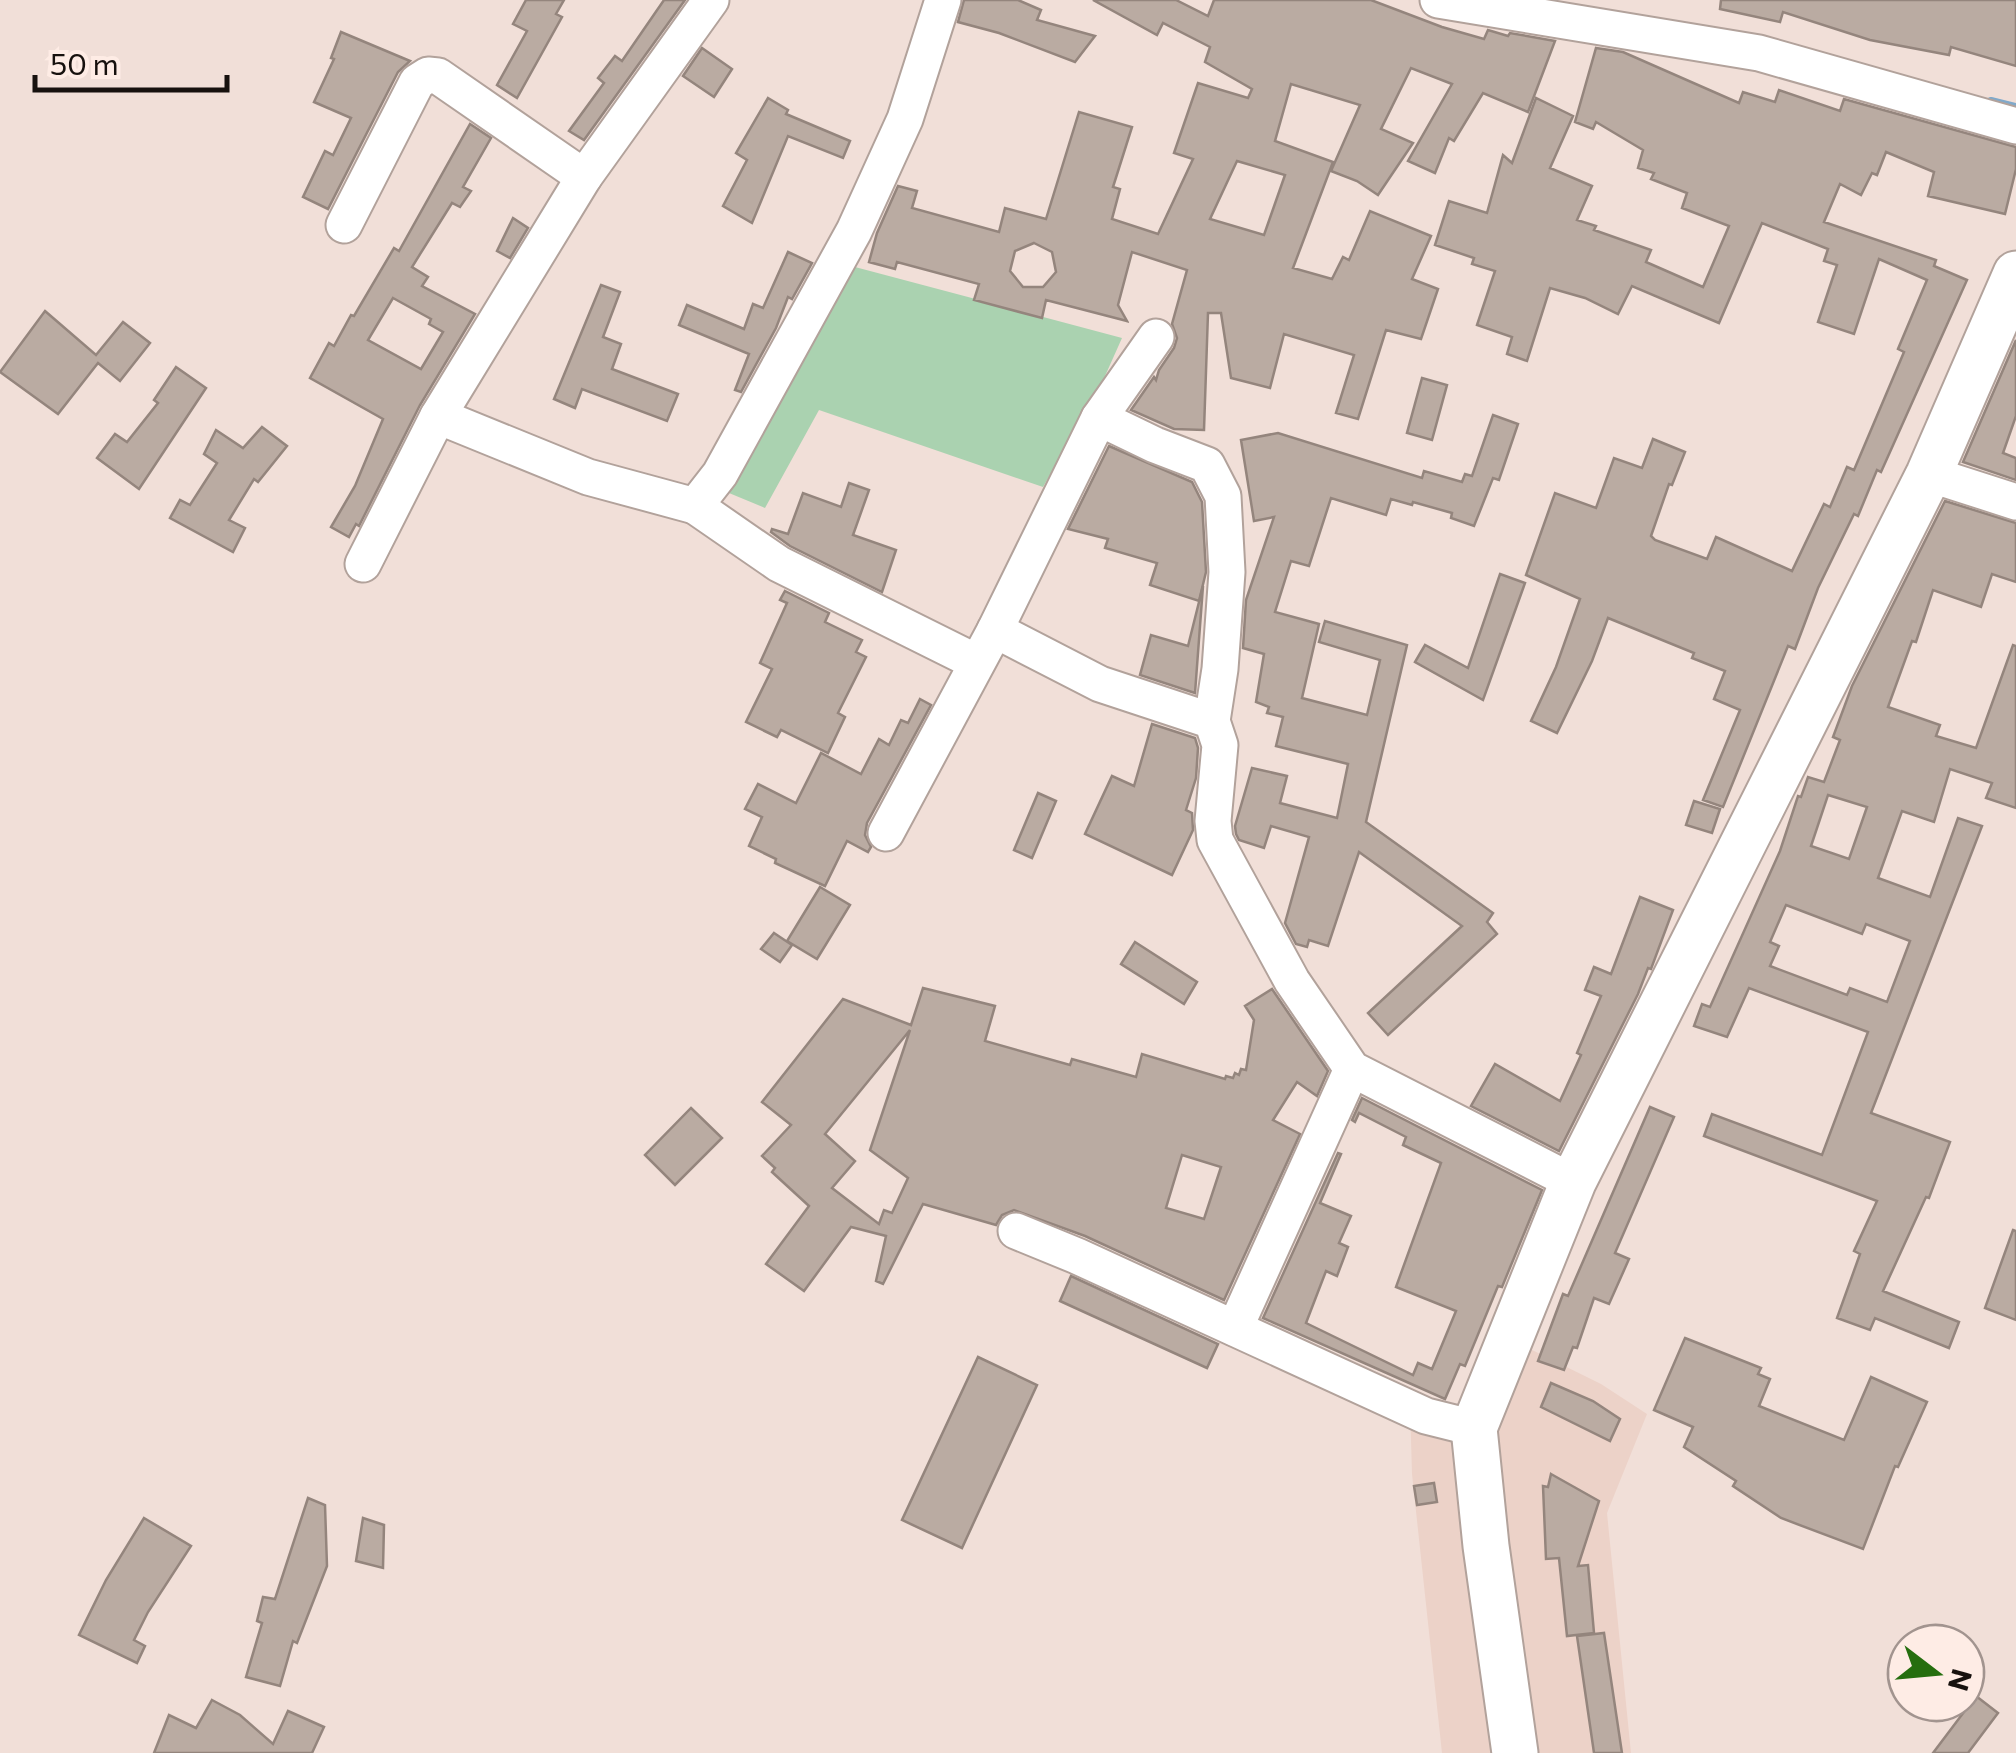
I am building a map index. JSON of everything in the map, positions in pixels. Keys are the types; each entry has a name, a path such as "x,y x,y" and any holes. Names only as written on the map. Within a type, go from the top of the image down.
{"main road":[{"path":"1515,1753 1474,1428 1573,1182 1929,474 2016,274"}],"street":[{"path":"363,564 438,416 584,177 710,0"},
{"path":"694,506 720,474 854,230 905,119 942,0"},
{"path":"1438,0 1760,53 2016,126"},
{"path":"344,225 417,82 428,74 438,76 584,177"},
{"path":"886,833 995,630 1099,418 1156,337"},
{"path":"438,416 588,476 694,506 780,564 976,662"},
{"path":"1099,418 1206,466 1223,496 1227,572 1212,721 1220,745 1212,822 1215,840 1292,980 1352,1069 1573,1182"},
{"path":"1929,474 2016,502"},
{"path":"995,630 1100,684 1212,721"},
{"path":"1235,1328 1352,1069"},
{"path":"1016,1231 1426,1416 1474,1428"}],"shaded area":[{"path":"1520,1344 1601,1384 1647,1414 1607,1513 1631,1753 1442,1753 1412,1474 1410,1404 1476,1406"}],"green space":[{"path":"855,267 1122,338 1101,385 1043,487 819,410 765,508 729,493"}],"building":[{"path":"526,0 564,0 556,14 562,17 517,98 497,85 527,31 513,24"},
{"path":"664,0 685,0 584,140 569,131 604,83 598,78 615,56 622,61"},
{"path":"964,0 1018,0 1041,10 1037,20 1095,36 1075,62 958,22"},
{"path":"1093,0 1176,0 1208,16 1214,0 1371,0 1484,39 1488,30 1555,41 1528,112 1483,93 1454,141 1449,138 1435,173 1408,161 1452,84 1411,68 1381,129 1413,143 1378,195 1331,171 1360,105 1291,84 1275,141 1333,162 1293,268 1332,279 1343,257 1349,260 1370,211 1431,236 1412,279 1438,289 1421,339 1386,330 1358,419 1336,413 1354,355 1284,334 1270,388 1231,378 1221,313 1208,313 1204,430 1174,429 1131,410 1154,377 1156,380 1174,348 1177,338 1172,324 1187,270 1132,252 1118,305 1127,321 1046,300 1042,318 974,300 979,284 897,262 895,269 869,262 898,186 917,191 912,208 999,232 1005,208 1046,219 1079,112 1132,127 1113,187 1120,189 1112,219 1158,234 1193,159 1174,153 1198,83 1248,98 1252,89 1205,62 1210,47 1163,23 1157,35","holes":["1237,161 1285,175 1264,235 1210,219","1034,243 1052,252 1056,272 1043,287 1023,287 1010,271 1015,251"]},
{"path":"1721,0 2016,0 2016,66 1951,47 1949,55 1870,40 1783,12 1780,22 1720,9"},
{"path":"341,32 410,61 398,72 328,209 303,197 325,151 333,155 351,118 314,102 334,59 331,58"},
{"path":"702,48 732,69 714,97 683,76"},
{"path":"1596,48 1623,52 1739,103 1743,92 1775,102 1779,90 1840,111 1844,99 2016,147 2016,169 2005,214 1928,196 1934,172 1886,152 1877,175 1872,173 1861,195 1840,184 1824,222 1936,260 1934,266 1967,280 1881,472 1877,470 1858,516 1854,514 1818,588 1795,649 1788,646 1723,807 1703,800 1740,710 1714,699 1725,671 1692,658 1694,653 1608,618 1557,733 1531,721 1556,667 1580,599 1526,575 1555,493 1596,508 1614,458 1642,468 1653,439 1685,452 1651,536 1655,540 1707,559 1716,537 1792,571 1824,504 1830,507 1847,467 1854,470 1904,352 1898,349 1927,280 1879,259 1854,334 1818,322 1837,265 1824,261 1828,249 1762,223 1719,323 1632,286 1618,314 1585,298 1550,288 1527,361 1507,354 1512,337 1477,325 1495,271 1472,264 1474,258 1435,245 1449,201 1487,213 1503,155 1512,163 1536,98 1573,116 1550,168 1592,186 1577,220 1651,250 1646,262 1703,287 1729,226 1682,208 1687,193 1651,179 1654,173 1638,168 1643,150 1596,122 1593,129 1575,122"},
{"path":"768,98 788,110 786,114 850,141 843,158 788,136 752,223 723,206 747,160 736,153"},
{"path":"470,124 491,138 463,187 471,191 460,207 452,203 412,267 428,277 422,286 475,314 420,405 359,526 356,524 349,537 331,527 355,486 383,419 310,378 329,343 334,346 351,315 354,316 394,248 399,251","holes":["393,298 431,319 429,324 443,332 421,369 368,340"]},
{"path":"513,218 528,228 510,258 497,251"},
{"path":"788,252 812,263 792,299 788,297 741,392 735,390 749,354 679,325 687,305 744,329 753,304 763,308"},
{"path":"601,285 620,292 603,337 621,344 612,369 678,394 667,421 582,389 575,408 554,399"},
{"path":"45,311 96,355 123,322 150,343 120,381 98,363 58,414 0,372"},
{"path":"2016,340 2016,416 2003,453 2016,458 2016,480 1963,462"},
{"path":"176,367 206,388 139,489 97,458 115,434 127,442 158,403 154,400"},
{"path":"1422,378 1447,385 1432,440 1407,433"},
{"path":"1493,415 1518,424 1499,480 1493,478 1474,526 1451,518 1452,513 1413,502 1412,505 1391,499 1386,515 1331,498 1309,566 1291,561 1275,612 1319,624 1302,698 1367,715 1380,660 1319,642 1325,621 1407,645 1366,822 1493,913 1487,922 1497,934 1388,1035 1368,1013 1462,926 1359,852 1328,946 1309,940 1307,947 1296,944 1285,923 1309,837 1271,826 1264,848 1239,840 1236,834 1252,768 1287,776 1280,803 1337,818 1348,764 1276,746 1283,717 1267,713 1269,707 1256,702 1264,654 1243,648 1246,600 1274,517 1254,521 1241,440 1278,433 1422,478 1424,471 1462,482 1465,474 1472,476"},
{"path":"262,427 287,446 258,482 254,479 229,520 245,528 233,552 170,518 180,500 190,505 217,463 204,454 216,430 243,448"},
{"path":"1109,446 1192,482 1202,502 1206,572 1199,601 1150,585 1157,563 1105,548 1108,539 1068,529"},
{"path":"849,483 869,490 853,535 896,550 882,592 790,546 771,532 772,529 788,534 803,493 841,507"},
{"path":"1945,501 2016,523 2016,582 1992,574 1981,607 1933,590 1888,707 1940,725 1936,736 1976,748 2013,645 2016,646 2016,808 1986,798 1992,783 1950,769 1934,822 1902,811 1878,878 1930,897 1958,818 1982,826 1871,1113 1950,1142 1929,1198 1926,1197 1883,1291 1959,1322 1949,1348 1875,1318 1870,1330 1837,1318 1860,1254 1854,1251 1877,1201 1704,1136 1712,1114 1822,1155 1868,1032 1749,988 1727,1037 1694,1026 1702,1004 1710,1007 1780,851 1808,777 1824,782 1840,740 1833,737 1852,686","holes":["1828,795 1867,807 1849,859 1811,846","1786,905 1862,934 1866,924 1910,941 1887,1002 1850,988 1847,995 1770,966 1779,946 1770,942"]},
{"path":"1500,574 1525,583 1483,700 1415,662 1425,645 1468,668"},
{"path":"1203,586 1195,693 1140,675 1151,635 1188,646"},
{"path":"785,591 829,613 825,622 862,640 856,652 866,657 838,713 845,717 828,753 781,730 777,737 746,722 772,669 760,663 787,603 780,600"},
{"path":"920,699 931,705 867,823 865,835 871,847 868,852 847,841 825,886 749,846 762,817 745,809 758,784 796,803 821,753 861,774 879,739 889,745 901,720 908,723"},
{"path":"1152,724 1195,738 1198,748 1196,778 1186,810 1192,813 1193,830 1172,875 1085,834 1112,776 1134,786"},
{"path":"1038,793 1056,801 1032,858 1014,850"},
{"path":"1694,801 1720,809 1712,833 1686,825"},
{"path":"820,887 850,905 817,959 787,941"},
{"path":"1640,897 1673,910 1651,969 1648,968 1559,1151 1471,1106 1495,1064 1560,1101 1601,996 1585,990 1594,967 1611,974"},
{"path":"774,933 792,945 780,962 761,949"},
{"path":"1135,942 1197,982 1184,1004 1121,964"},
{"path":"923,988 995,1006 985,1041 1070,1065 1072,1059 1136,1077 1142,1054 1225,1079 1246,1070 1254,1020 1245,1006 1272,989 1328,1071 1317,1096 1297,1082 1273,1120 1300,1134 1224,1300 1085,1236 1014,1210 1002,1215 996,1225 923,1204 883,1284 876,1281 886,1236 851,1227 804,1291 766,1264 809,1206 772,1172 775,1168 762,1156 791,1125 762,1102 843,999 911,1025","holes":["910,1030 870,1150 908,1178 892,1213 884,1210 879,1224 832,1188 855,1161 825,1134","1182,1155 1221,1167 1204,1219 1166,1208"]},
{"path":"1362,1098 1542,1190 1502,1287 1498,1286 1465,1366 1460,1364 1445,1399 1263,1318 1338,1153 1341,1154 1320,1203 1351,1216 1339,1243 1348,1247 1337,1276 1326,1271 1306,1323 1413,1375 1418,1363 1432,1369 1456,1311 1396,1287 1441,1163 1403,1145 1406,1137 1359,1113 1355,1122 1352,1120"},
{"path":"1650,1107 1674,1117 1615,1253 1629,1259 1609,1304 1594,1298 1577,1348 1573,1347 1564,1370 1538,1361 1563,1294 1568,1296"},
{"path":"691,1108 722,1138 675,1185 645,1155"},
{"path":"2013,1230 2016,1231 2016,1320 1985,1308"},
{"path":"1071,1276 1218,1344 1207,1368 1060,1301"},
{"path":"1685,1338 1761,1368 1758,1374 1770,1379 1759,1406 1844,1440 1871,1377 1927,1402 1898,1467 1895,1466 1863,1549 1781,1518 1733,1486 1736,1481 1684,1447 1693,1427 1654,1410"},
{"path":"978,1357 1037,1385 962,1548 902,1520"},
{"path":"1551,1383 1593,1401 1620,1419 1610,1441 1541,1407"},
{"path":"1551,1474 1599,1501 1578,1566 1588,1565 1594,1633 1567,1636 1559,1558 1546,1559 1543,1486 1548,1487"},
{"path":"1434,1483 1437,1502 1417,1505 1414,1486"},
{"path":"308,1498 325,1505 327,1566 297,1643 293,1641 280,1686 246,1677 262,1623 257,1621 263,1597 275,1599"},
{"path":"144,1518 191,1546 134,1640 145,1646 137,1663 79,1635 106,1580"},
{"path":"363,1518 384,1525 383,1568 356,1561"},
{"path":"1604,1633 1622,1753 1594,1753 1577,1636"},
{"path":"212,1700 240,1715 273,1744 288,1711 324,1727 312,1753 154,1753 169,1715 196,1728"},
{"path":"1986,1704 1998,1713 1968,1753 1933,1753 1956,1723 1986,1723"}],"waterway":[{"path":"1991,101 2016,107"}]}
